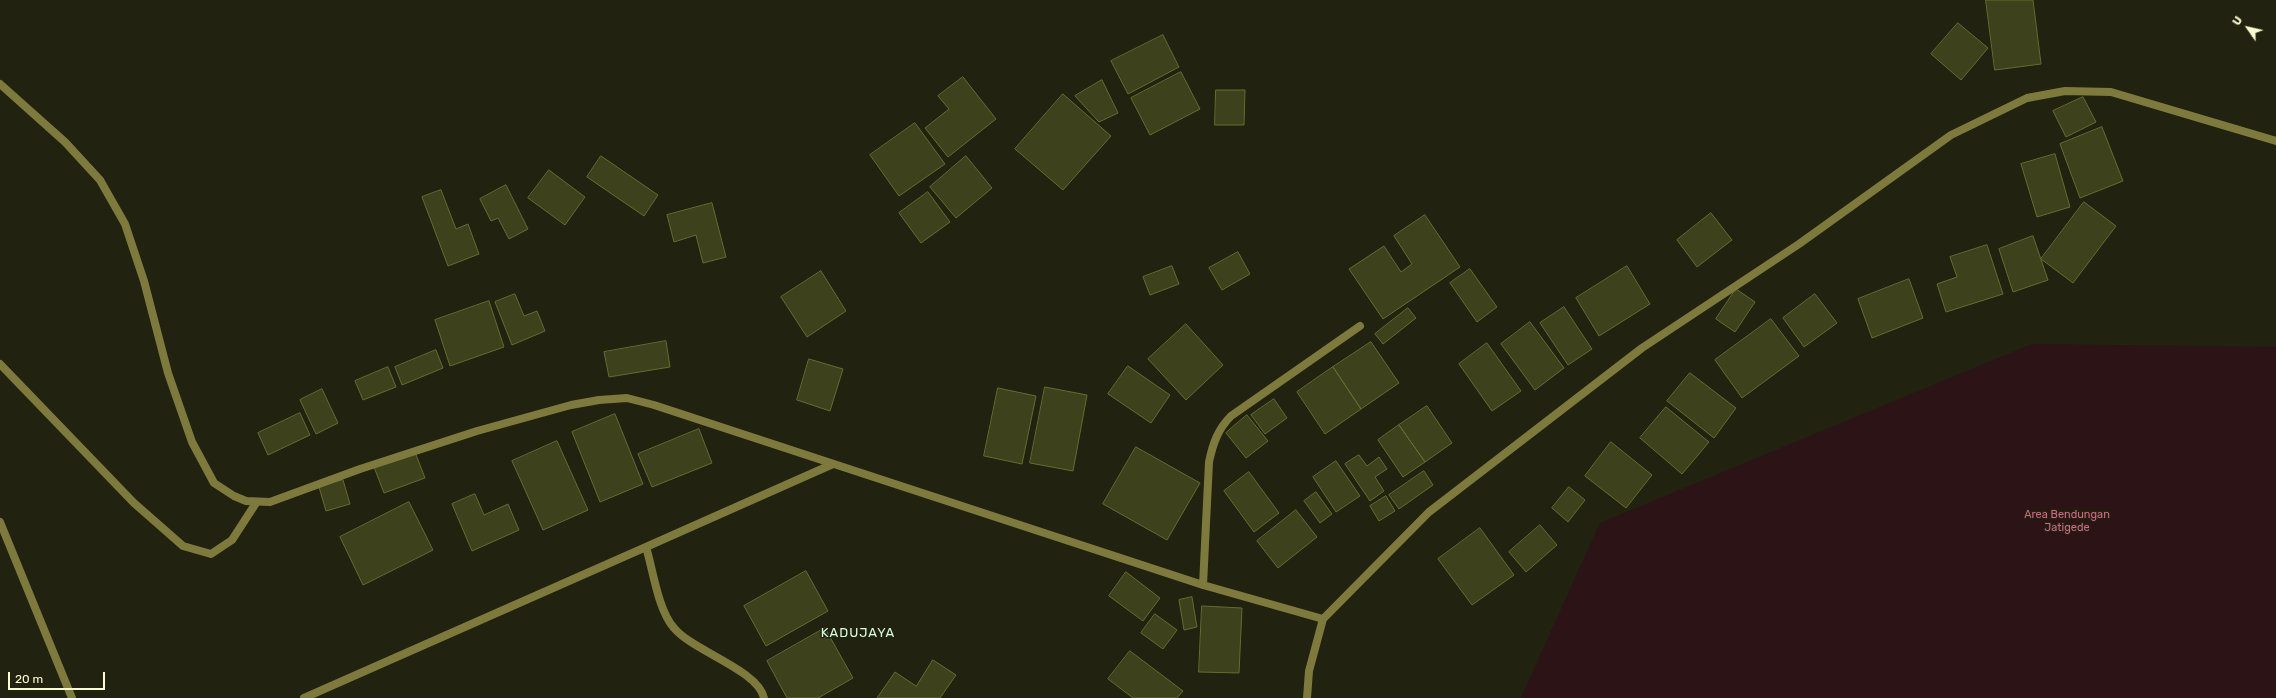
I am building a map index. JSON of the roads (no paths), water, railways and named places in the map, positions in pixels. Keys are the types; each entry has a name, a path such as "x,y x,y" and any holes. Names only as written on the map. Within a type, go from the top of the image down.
{"street":[{"path":"0,84 65,142 100,180 125,224 144,281 168,373 192,442 214,483 246,502 270,502 360,469 477,431 571,405 599,400 627,398 654,405 1203,585 1323,618"},
{"path":"1307,698 1309,671 1323,618 1429,512 1636,353 1799,244 1951,135 2026,98 2066,91 2111,92 2276,141"},
{"path":"1203,585 1209,462 1212,445 1220,429 1231,416 1360,326"},
{"path":"0,364 134,503 183,546 211,554 232,540 256,503"},
{"path":"304,698 833,464"},
{"path":"0,522 72,698"},
{"path":"646,547 663,607 674,629 753,680 763,692 764,698"}],"district":[{"name":"KADUJAYA","path":"858,633"}],"park label":[{"name":"Area Bendungan Jatigede","path":"2067,521"}]}
